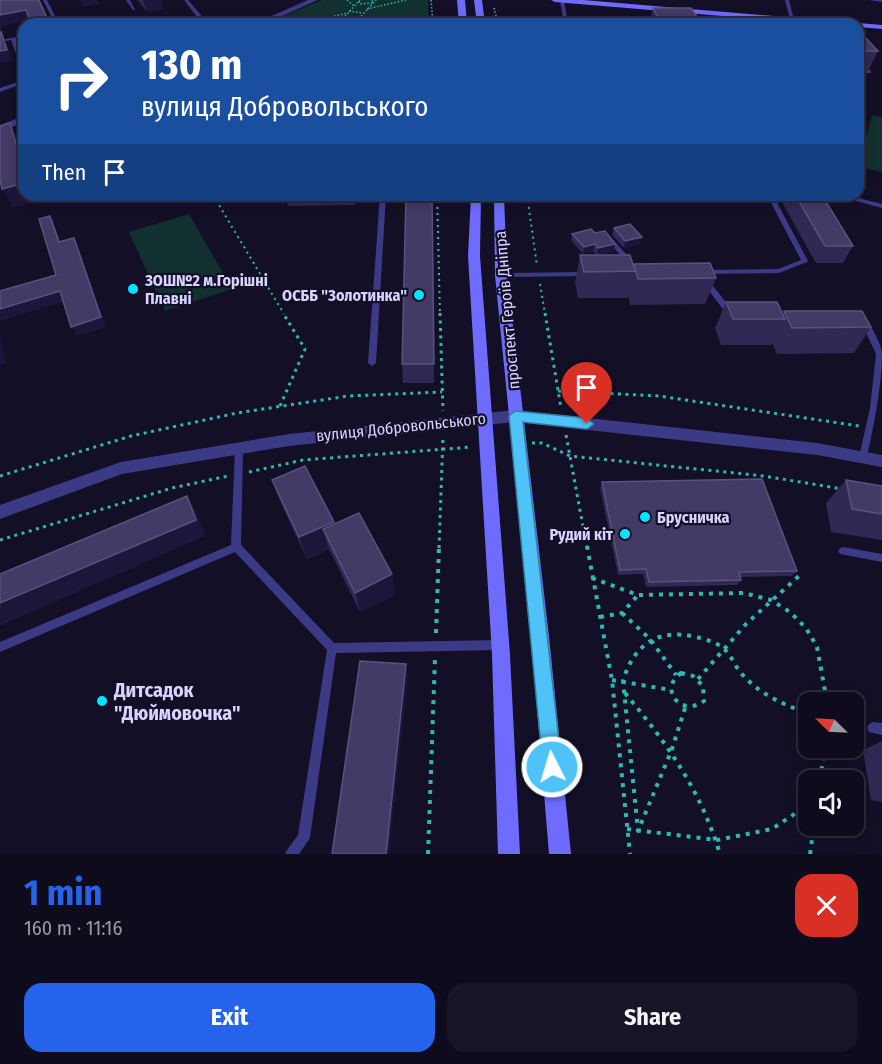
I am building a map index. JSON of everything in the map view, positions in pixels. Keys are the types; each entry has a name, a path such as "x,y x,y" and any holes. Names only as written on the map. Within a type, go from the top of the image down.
{"street":[{"path":"271,18 314,0"},
{"path":"461,0 462,18"},
{"path":"478,0 480,18"},
{"path":"555,0 688,14 757,18"},
{"path":"864,26 882,27"},
{"path":"0,129 18,122"},
{"name":"проспект Героїв Дніпра","path":"476,201 474,256 483,418 500,645 509,854"},
{"name":"проспект Героїв Дніпра","path":"499,201 501,275 540,636 560,854"},
{"name":"вулиця Добровольського","path":"0,512 121,468 289,440 515,416 818,449 882,461"}],"lane":[{"path":"45,0 54,18"},
{"path":"128,0 134,9"},
{"path":"186,0 199,16"},
{"path":"562,0 565,18"},
{"path":"787,0 792,18"},
{"path":"871,0 882,1"},
{"path":"0,41 18,38"},
{"path":"13,39 18,55"},
{"path":"864,67 869,72"},
{"path":"0,90 18,83"},
{"path":"372,363 383,201"},
{"path":"736,322 698,272 778,271 805,261 773,201"},
{"path":"862,201 882,206"},
{"path":"608,237 639,273"},
{"path":"615,261 626,258"},
{"path":"501,275 570,274 593,271"},
{"path":"852,320 864,320 880,354 870,428 863,458"},
{"path":"239,448 236,546 332,648 500,645"},
{"path":"0,647 236,546"},
{"path":"843,551 882,558"},
{"path":"291,854 304,838 332,648"}],"path":[{"path":"347,0 354,6"},
{"path":"344,18 360,0 364,5 374,1"},
{"path":"368,9 406,0"},
{"path":"431,0 432,18"},
{"path":"359,18 374,1"},
{"path":"494,8 496,18"},
{"path":"324,18 349,12 364,13"},
{"path":"217,201 305,349 280,406"},
{"path":"428,854 443,422 437,201"},
{"path":"528,201 558,391 612,680 630,854"},
{"path":"558,391 659,396 870,428"},
{"path":"0,476 131,436 280,406 348,396 442,392"},
{"path":"519,444 542,443 570,456 764,476 846,490"},
{"path":"0,540 172,488 303,460 486,446"},
{"path":"698,680 724,648 771,600 800,575"},
{"path":"592,578 638,595 744,593 771,600 790,612 806,628 817,647 825,692"},
{"path":"600,617 622,613 638,595"},
{"path":"622,613 650,639 676,675"},
{"path":"638,831 623,681 635,651 650,639 667,635 685,635 707,640 724,648 741,673 758,689 798,708"},
{"path":"687,674 698,680 704,686 704,701 693,709 686,708 673,698 672,679 676,675 687,674"},
{"path":"612,680 671,690"},
{"path":"624,692 672,749 699,793 720,854"},
{"path":"638,831 672,749 686,708"},
{"path":"627,829 717,840 772,830 798,812"},
{"path":"810,854 812,836"}],"green space":[{"path":"322,0 428,0 429,18 278,18"},
{"path":"872,115 882,117 882,172 864,168 864,147"},
{"path":"189,214 232,289 165,311 129,232"}],"building":[{"path":"0,0 39,0 47,18 29,18 26,10 0,15"},
{"path":"653,8 691,8 698,18 658,18"},
{"path":"512,17 542,18 512,18"},
{"path":"1,32 7,50 0,51"},
{"path":"864,36 878,51 864,51"},
{"path":"10,123 18,150 18,185 2,189 0,180 0,126"},
{"name":"ОСББ \"Золотинка\"","path":"406,201 432,201 434,364 402,364"},
{"path":"799,201 826,201 853,246 825,246"},
{"path":"50,216 59,242 74,238 101,317 71,327 60,291 0,309 0,291 56,275 39,219"},
{"path":"630,224 642,237 625,241 614,228"},
{"path":"591,229 595,233 605,231 615,244 598,248 595,244 584,247 572,234"},
{"path":"580,255 630,255 635,271 584,272"},
{"path":"710,263 716,278 638,279 634,264"},
{"path":"726,302 777,302 785,319 733,319"},
{"path":"784,311 862,311 871,327 792,328"},
{"path":"305,466 334,522 299,537 272,480"},
{"path":"762,479 797,571 739,572 741,580 649,582 646,569 620,570 602,482"},
{"path":"846,480 882,486 882,514 852,509"},
{"path":"187,496 196,520 0,603 0,574"},
{"path":"359,513 392,574 355,593 323,529"},
{"path":"360,661 406,664 386,854 332,854"}],"place":[{"name":"ЗОШ№2 м.Горішні Плавні","path":"133,289"},
{"name":"ОСББ \"Золотинка\"","path":"419,295"},
{"name":"Брусничка","path":"645,517"},
{"name":"Рудий кіт","path":"625,534"},
{"name":"Дитсадок \"Дюймовочка\"","path":"102,701"}],"route":[{"path":"552,767 515,416 587,424"}]}
